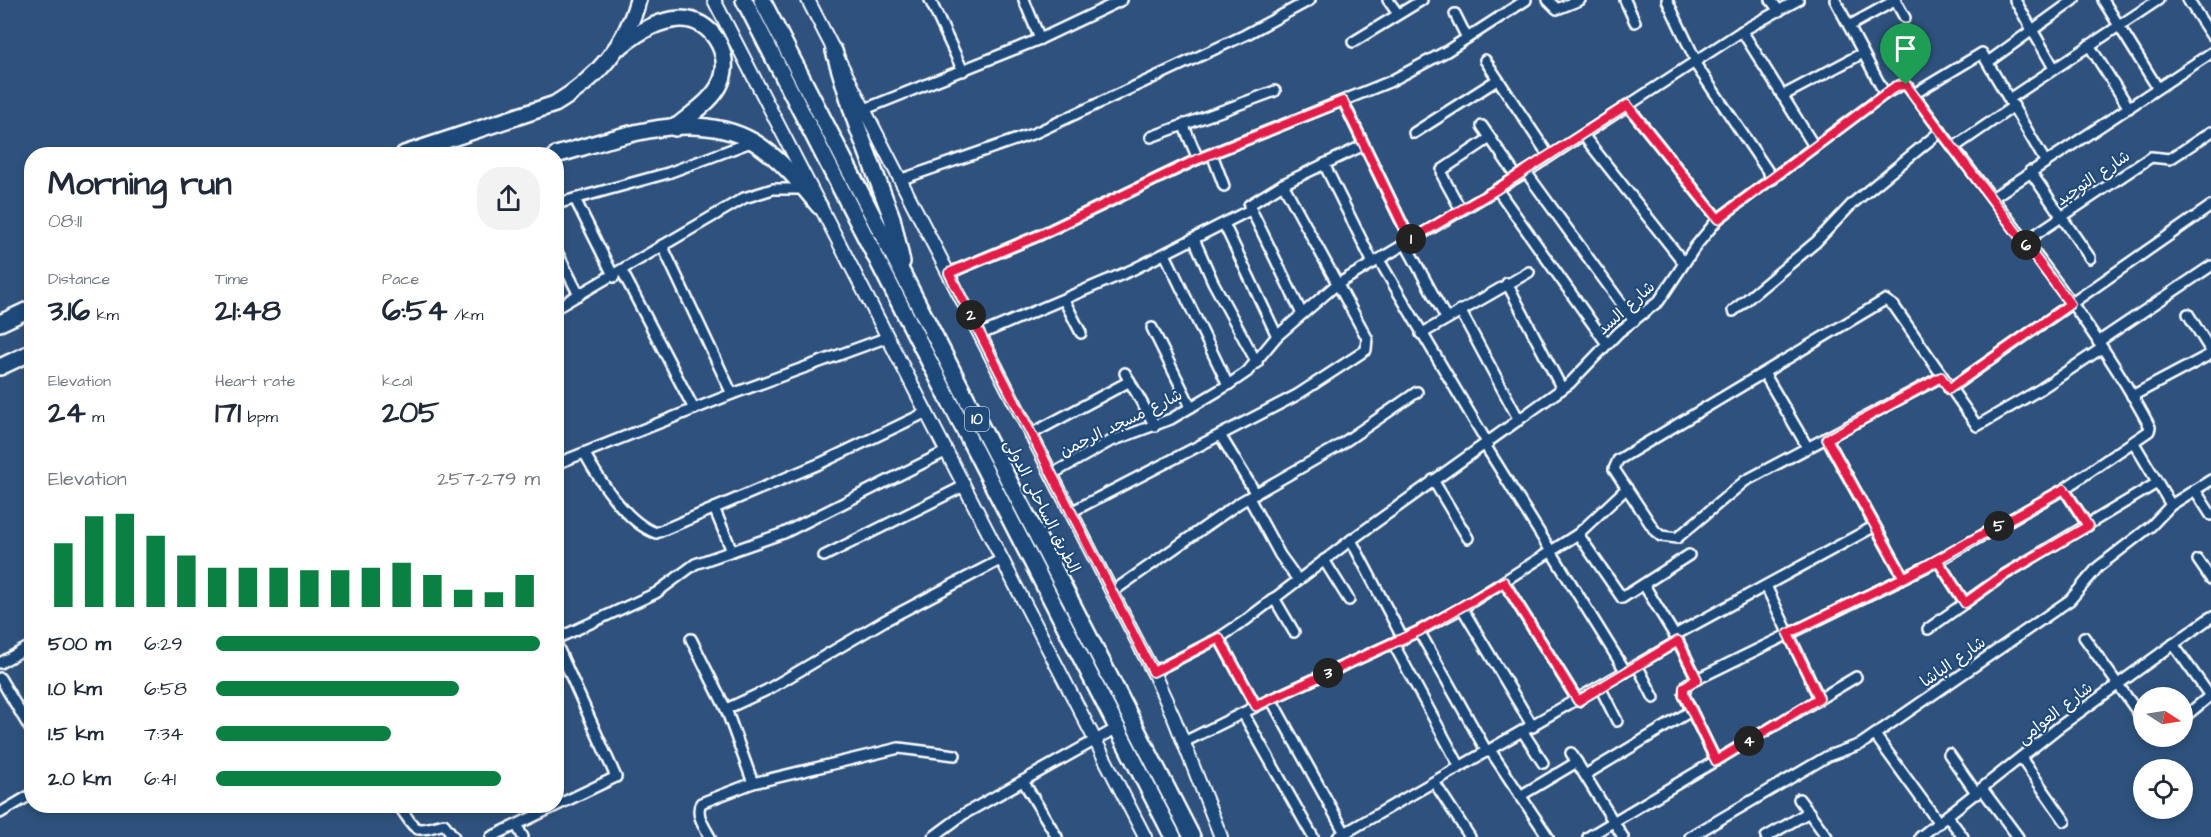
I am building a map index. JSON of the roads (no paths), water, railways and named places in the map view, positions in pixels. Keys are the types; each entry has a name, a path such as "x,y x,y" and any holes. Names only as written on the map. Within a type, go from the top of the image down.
{"main road":[{"path":"610,57 628,28 638,0"},
{"name":"الطريق الساحلى الدولى","path":"744,0 1173,837"},
{"name":"الطريق الساحلى الدولى","path":"762,0 1192,837"},
{"path":"426,147 555,105 585,84 610,57 640,33 677,19 698,23 714,36 724,61 721,82 709,99 675,128"},
{"path":"834,51 846,95 892,218 904,277"},
{"path":"564,153 640,131 675,128 712,129 753,141 805,189 819,207"},
{"path":"0,323 24,312"},
{"path":"0,367 24,356"}],"street":[{"path":"714,0 1144,837"},
{"path":"808,0 902,179 1153,672 1184,742 1221,837"},
{"path":"930,0 963,71"},
{"path":"1024,0 1040,39"},
{"path":"865,109 1040,39 1122,0"},
{"path":"902,179 1060,122 1245,35 1310,0"},
{"path":"1388,0 1398,14"},
{"path":"1353,42 1422,0"},
{"path":"949,273 1040,235 1198,159 1409,73 1526,0"},
{"path":"1548,0 1554,8 1561,9 1580,0"},
{"path":"1625,0 1635,22"},
{"path":"1667,0 1695,61 1773,179"},
{"path":"1771,0 1779,11"},
{"name":"شارع مسجد الرحمن","path":"1052,474 1109,442 1155,426 1228,385 1257,363 1277,336 1336,285 1521,174 1742,31 1798,0"},
{"path":"1835,0 1885,94"},
{"path":"1849,26 1895,0 1905,18"},
{"path":"2030,0 2017,4 2054,68"},
{"path":"1988,62 2032,28 2074,0"},
{"path":"2103,0 2157,87"},
{"path":"1953,148 2054,68 2158,0"},
{"path":"2188,0 2211,35"},
{"path":"1455,14 1467,38"},
{"path":"1742,31 1814,146"},
{"path":"2089,45 2129,108"},
{"path":"1992,198 2211,52"},
{"path":"1782,96 1863,53"},
{"path":"1716,761 1683,691 1687,684 1938,561 2064,489 2146,435 2150,427 2100,345 1914,94 1979,53 1984,54 2046,161"},
{"path":"1485,60 1549,156"},
{"path":"1414,133 1497,80"},
{"name":"شارع السد","path":"1153,672 1219,638 1433,480 1562,389 1584,371 1607,344 1659,301 1684,263 1718,219 1885,94 1903,84 1914,94"},
{"path":"1151,137 1275,91"},
{"path":"1343,101 1446,318"},
{"path":"1627,105 1718,219"},
{"path":"1183,124 1198,159"},
{"path":"1482,126 1634,321"},
{"path":"1733,311 1816,242 1853,203 1941,131"},
{"name":"شارع التوحيد","path":"2024,243 2151,157 2170,159 2211,132"},
{"path":"1583,135 1684,263"},
{"path":"1461,210 1443,177 1442,170 1490,138"},
{"path":"564,202 668,173 753,141"},
{"path":"1302,314 1250,210 1251,202 1364,145"},
{"path":"1212,154 1224,186"},
{"path":"1324,164 1376,261 1626,672"},
{"path":"2031,171 2090,258"},
{"path":"1071,513 1297,395 1366,350 1367,338 1336,285 1283,184"},
{"path":"564,303 614,277 662,245 751,195 773,189 805,189"},
{"path":"1497,189 1607,344"},
{"path":"575,199 614,277"},
{"path":"1949,389 2211,206"},
{"path":"981,334 1064,300 1165,254 1250,210"},
{"path":"1224,224 1277,336"},
{"path":"1194,239 1213,282 1257,363"},
{"path":"662,245 732,394"},
{"path":"1165,254 1228,385"},
{"path":"564,266 579,295"},
{"path":"1941,377 1745,481 1677,538 1661,536 1655,531 1614,470 1618,460 1885,300 1894,306 1973,424 1979,425 2100,345 2211,266"},
{"path":"622,271 694,409"},
{"path":"1421,334 1529,272"},
{"path":"1507,283 1562,389"},
{"path":"1064,300 1081,333"},
{"path":"1460,310 1519,420"},
{"path":"2132,396 2211,352 2188,314"},
{"path":"1152,328 1191,407"},
{"path":"564,461 732,394 888,337"},
{"path":"1764,373 1808,448"},
{"path":"1031,434 1127,377 1155,426"},
{"path":"1112,592 1252,496 1337,447 1417,392"},
{"path":"585,454 610,495 652,532 660,532 821,463 927,412"},
{"path":"1220,435 1280,555 1298,580"},
{"path":"1827,439 1904,578"},
{"path":"2134,443 2170,505"},
{"path":"564,637 656,593 695,564 784,533 946,451"},
{"path":"1433,480 1468,538"},
{"name":"شارع الباشا","path":"1690,837 1828,756 1854,748 1875,735 2070,600 2098,567 2151,526 2170,505 2211,480"},
{"path":"1928,629 2004,575 2157,483"},
{"path":"824,556 964,486"},
{"path":"1184,742 1243,712 1403,639 1461,608 1578,534 1627,488"},
{"path":"2064,489 2088,526"},
{"path":"2195,490 2211,514"},
{"path":"714,508 732,550"},
{"path":"1271,699 1346,834 1578,701 1677,638 1766,586 1875,526"},
{"path":"1578,534 1620,597 1626,597 1689,555"},
{"path":"1351,540 1403,639"},
{"path":"726,709 767,690 884,621 1002,559"},
{"path":"1324,560 1348,600"},
{"path":"2198,560 2211,579"},
{"path":"1938,561 1965,603"},
{"path":"1504,582 1578,701"},
{"path":"1644,585 1677,638 1697,679"},
{"path":"1766,586 1819,698"},
{"path":"1274,598 1294,632"},
{"path":"1461,608 1533,727"},
{"name":"شارع العوامى","path":"1920,837 2021,758 2211,617"},
{"path":"1419,631 1488,751 1548,837"},
{"path":"2084,637 2133,707"},
{"path":"1219,638 1256,706"},
{"path":"692,639 726,709 753,783"},
{"path":"1393,643 1460,767"},
{"path":"2172,644 2208,697 2211,709"},
{"path":"0,663 24,650"},
{"path":"564,659 616,777 564,803"},
{"path":"1637,665 1654,698"},
{"path":"1588,837 1856,677"},
{"path":"0,678 24,718"},
{"path":"1600,687 1617,721"},
{"path":"2193,710 2208,697"},
{"path":"1585,775 1691,711"},
{"path":"1243,712 1313,837"},
{"path":"933,837 964,814 1117,728"},
{"path":"1523,732 1543,763"},
{"path":"1875,735 1938,824"},
{"path":"710,837 700,816 699,805 753,783 899,748 955,755"},
{"path":"1571,753 1623,837"},
{"path":"1949,754 2018,837"},
{"path":"2021,758 2065,821"},
{"path":"1520,796 1577,762"},
{"path":"1023,781 1057,837"},
{"path":"1434,782 1469,837"},
{"path":"0,813 24,799"},
{"path":"1799,799 1827,837"},
{"path":"1766,837 1809,812"},
{"path":"404,813 416,829 422,831 444,824 454,837"},
{"path":"490,837 543,813"},
{"path":"1948,817 1963,837"},
{"path":"517,826 522,837"}]}
